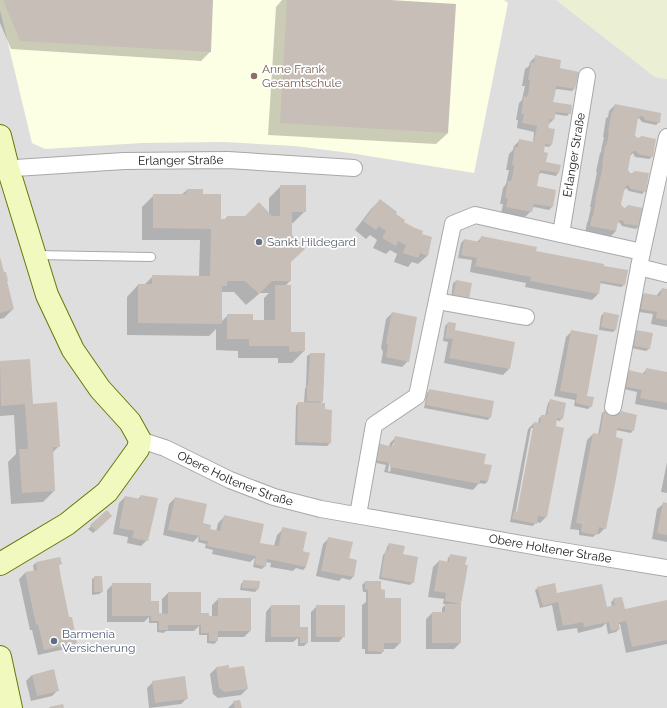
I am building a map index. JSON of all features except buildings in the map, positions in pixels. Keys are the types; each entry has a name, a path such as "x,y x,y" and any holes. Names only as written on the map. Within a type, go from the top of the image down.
{"street":[{"name":"Erlanger Straße","path":"561,234 587,76"},
{"path":"0,136 4,169 35,255 47,295 73,350 100,389 130,422 140,440 138,449 107,492 67,524 0,564"},
{"path":"613,407 641,260 667,137"},
{"name":"Erlanger Straße","path":"4,169 124,161 204,160 228,160 354,168"},
{"path":"358,515 374,425 418,396 453,224 475,215 561,234 641,260 667,274"},
{"path":"437,300 526,317"},
{"name":"Obere Holtener Straße","path":"140,440 165,448 230,480 274,497 321,509 667,568"},
{"path":"0,657 11,708"}],"lane":[{"path":"35,255 151,257"}],"shaded area":[{"path":"0,0 556,0 655,77 667,79 667,708 0,708"},
{"name":"Anne Frank Gesamtschule","path":"0,0 504,0 508,3 474,173 350,153 295,146 224,142 142,143 45,149 32,143 0,10"},
{"path":"556,0 667,0 667,79 655,77"}],"place":[{"name":"Anne Frank Gesamtschule","path":"254,76"},
{"name":"Sankt Hildegard","path":"259,242"},
{"name":"Barmenia Versicherung","path":"54,641"}]}
